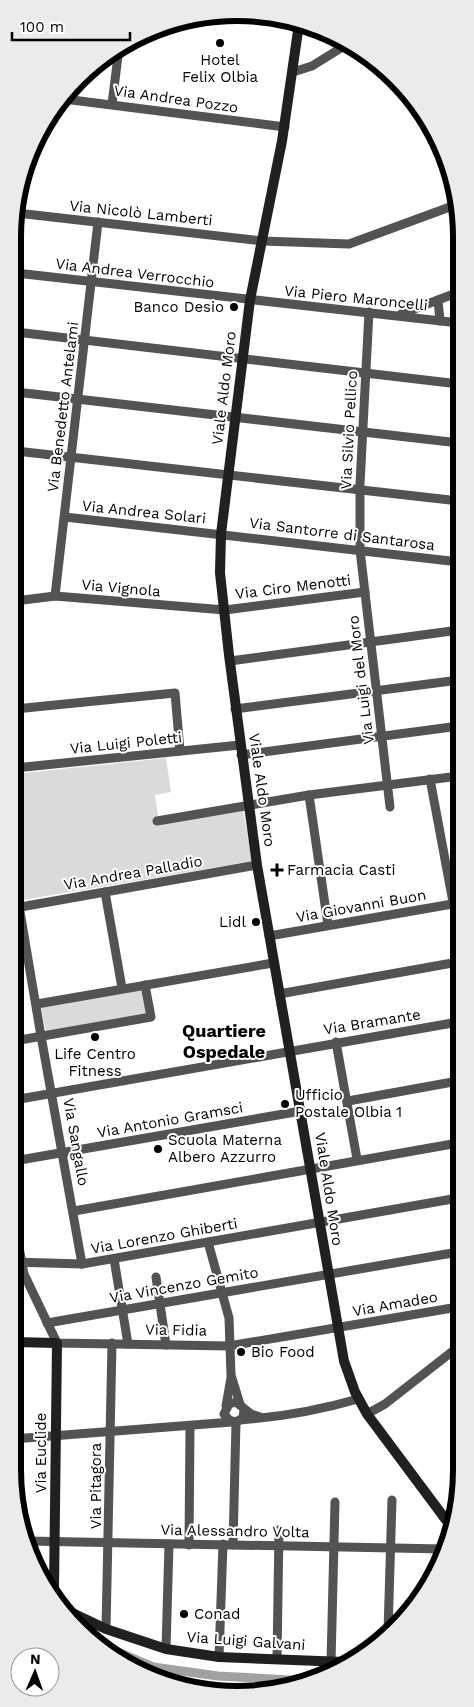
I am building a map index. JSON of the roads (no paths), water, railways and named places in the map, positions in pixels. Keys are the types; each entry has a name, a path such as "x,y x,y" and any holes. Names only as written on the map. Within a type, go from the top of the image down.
{"main road":[{"name":"Viale Aldo Moro","path":"298,31 285,127 250,300 221,534 220,573 235,709 257,865 273,962 291,1050 327,1273 344,1361 358,1399 367,1414 446,1521"},
{"name":"Via Fidia","path":"21,1342 57,1343"},
{"name":"Via Euclide","path":"54,1584 57,1343"},
{"name":"Via Luigi Galvani","path":"78,1616 106,1629 166,1649 219,1657 336,1662"}],"street":[{"path":"294,72 312,66 341,48"},
{"path":"112,104 118,57"},
{"name":"Via Andrea Pozzo","path":"71,100 285,127"},
{"name":"Via Nicolò Lamberti","path":"23,214 262,241 349,244 451,207"},
{"name":"Via Benedetto Antelami","path":"55,596 98,222"},
{"name":"Via Andrea Verrocchio","path":"21,274 250,300"},
{"path":"398,315 453,294"},
{"name":"Via Piero Maroncelli","path":"250,300 453,322"},
{"path":"434,301 436,321"},
{"name":"Via Silvio Pellico","path":"360,550 362,431 369,312"},
{"path":"21,333 453,383"},
{"path":"21,392 453,442"},
{"path":"21,452 453,500"},
{"name":"Via Andrea Solari","path":"65,517 221,534"},
{"name":"Via Santorre di Santarosa","path":"221,534 453,561"},
{"name":"Via Luigi del Moro","path":"360,550 390,807"},
{"name":"Via Ciro Menotti","path":"225,610 365,592"},
{"name":"Via Vignola","path":"21,600 55,596 225,610"},
{"path":"230,661 453,631"},
{"path":"235,709 453,681"},
{"path":"21,708 175,693 180,751"},
{"name":"Via Luigi Poletti","path":"21,767 180,751 241,750 453,727"},
{"path":"156,821 308,795 453,777"},
{"path":"430,779 453,889"},
{"path":"308,795 328,925"},
{"name":"Via Andrea Palladio","path":"21,907 257,865"},
{"path":"105,892 122,988"},
{"name":"Via Giovanni Buon","path":"269,936 453,904"},
{"name":"Via Sangallo","path":"21,927 64,1153 82,1264"},
{"path":"37,1004 273,962"},
{"path":"279,994 453,963"},
{"path":"21,1040 152,1017 145,985"},
{"name":"Via Bramante","path":"21,1099 453,1023"},
{"path":"336,1042 357,1159"},
{"path":"348,1101 453,1082"},
{"name":"Via Antonio Gramsci","path":"21,1160 301,1111"},
{"path":"74,1211 357,1159 453,1144"},
{"name":"Via Lorenzo Ghiberti","path":"21,1262 82,1264 453,1199"},
{"path":"208,1242 229,1318 232,1375 242,1407 236,1421 233,1545"},
{"name":"Via Vincenzo Gemito","path":"47,1323 123,1311 327,1273 453,1253"},
{"path":"114,1259 128,1344"},
{"path":"21,1269 57,1343"},
{"path":"156,1277 166,1345"},
{"name":"Via Amadeo","path":"338,1328 453,1308"},
{"name":"Via Fidia","path":"57,1343 229,1346 338,1328"},
{"name":"Via Pitagora","path":"106,1629 112,1343"},
{"path":"367,1414 385,1404 453,1351"},
{"path":"232,1375 225,1408 226,1418 236,1421"},
{"path":"21,1439 200,1426 264,1418 334,1406 358,1399"},
{"path":"200,1426 232,1402 264,1418"},
{"path":"189,1545 190,1427"},
{"path":"388,1624 392,1500"},
{"path":"331,1662 334,1502"},
{"path":"443,1517 448,1514"},
{"path":"277,1659 279,1530"},
{"name":"Via Alessandro Volta","path":"34,1541 437,1549"},
{"path":"166,1649 169,1544"},
{"path":"219,1657 223,1544"}],"waterway":[{"path":"128,1656 153,1667 218,1676 287,1680"}],"place":[{"name":"Hotel Felix Olbia","path":"220,43"},
{"name":"Banco Desio","path":"234,307"},
{"name":"Farmacia Casti","path":"277,870"},
{"name":"Lidl","path":"256,922"},
{"name":"Life Centro Fitness","path":"95,1037"},
{"name":"Ufficio Postale Olbia 1","path":"285,1104"},
{"name":"Scuola Materna Albero Azzurro","path":"158,1149"},
{"name":"Bio Food","path":"241,1352"},
{"name":"Conad","path":"184,1614"}],"district":[{"name":"Quartiere Ospedale","path":"224,1041"}]}
